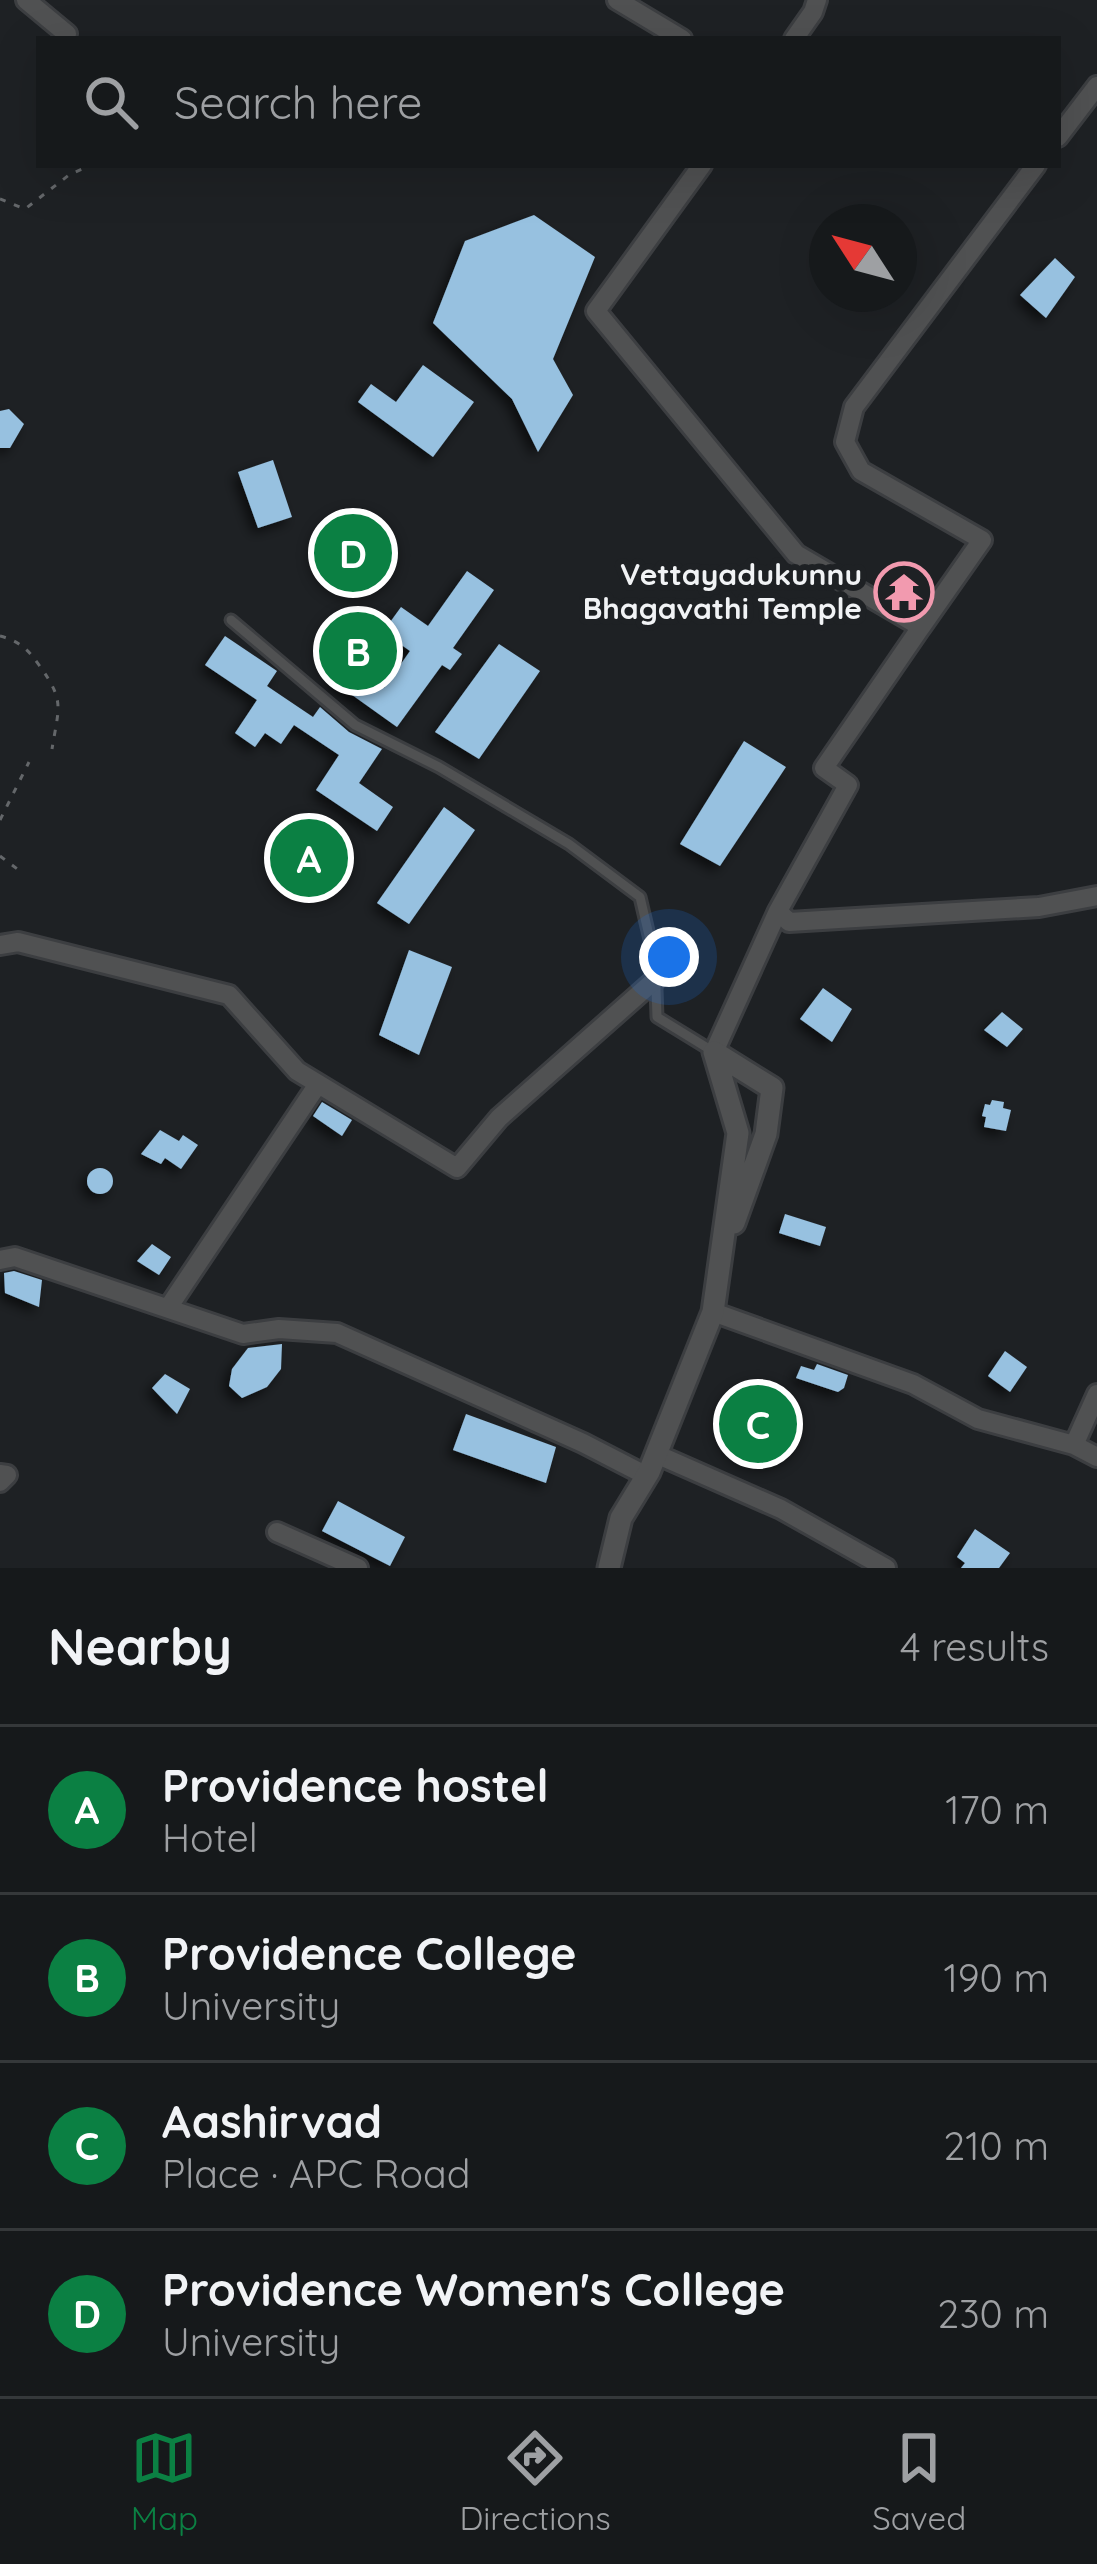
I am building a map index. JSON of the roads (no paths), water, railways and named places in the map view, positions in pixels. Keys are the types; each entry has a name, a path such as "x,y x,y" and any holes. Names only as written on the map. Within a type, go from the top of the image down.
{"street":[{"path":"26,0 67,34"},
{"path":"617,0 677,36"},
{"path":"796,36 817,0"},
{"path":"1061,133 1097,86"},
{"path":"700,168 596,311 796,554 921,626"},
{"path":"609,1568 621,1518 647,1476 713,1312 738,1133 714,1052 778,911 848,785 824,768 982,540 861,471 845,442 854,407 1034,168"},
{"path":"778,911 789,922 1039,908 1097,896"},
{"path":"0,945 19,942 229,995 297,1071 457,1168 500,1118 656,979"},
{"path":"714,1052 772,1088 766,1135 721,1257"},
{"path":"168,1308 318,1084"},
{"path":"0,1260 15,1257 243,1334 279,1329 337,1334 647,1476"},
{"path":"713,1312 913,1384 978,1419 1074,1444 1097,1457"},
{"path":"1074,1444 1097,1394"},
{"path":"656,1454 781,1509 886,1568"},
{"path":"278,1532 358,1568"}],"lane":[{"path":"231,620 356,725 439,767 569,844 640,897 656,979 657,1017 714,1052"}],"place":[{"name":"Providence Women's College","path":"353,553"},
{"name":"Vettayadukunnu Bhagavathi Temple","path":"904,592"},
{"name":"Providence College","path":"358,651"},
{"name":"Providence hostel","path":"309,858"},
{"name":"Aashirvad","path":"758,1424"}]}
